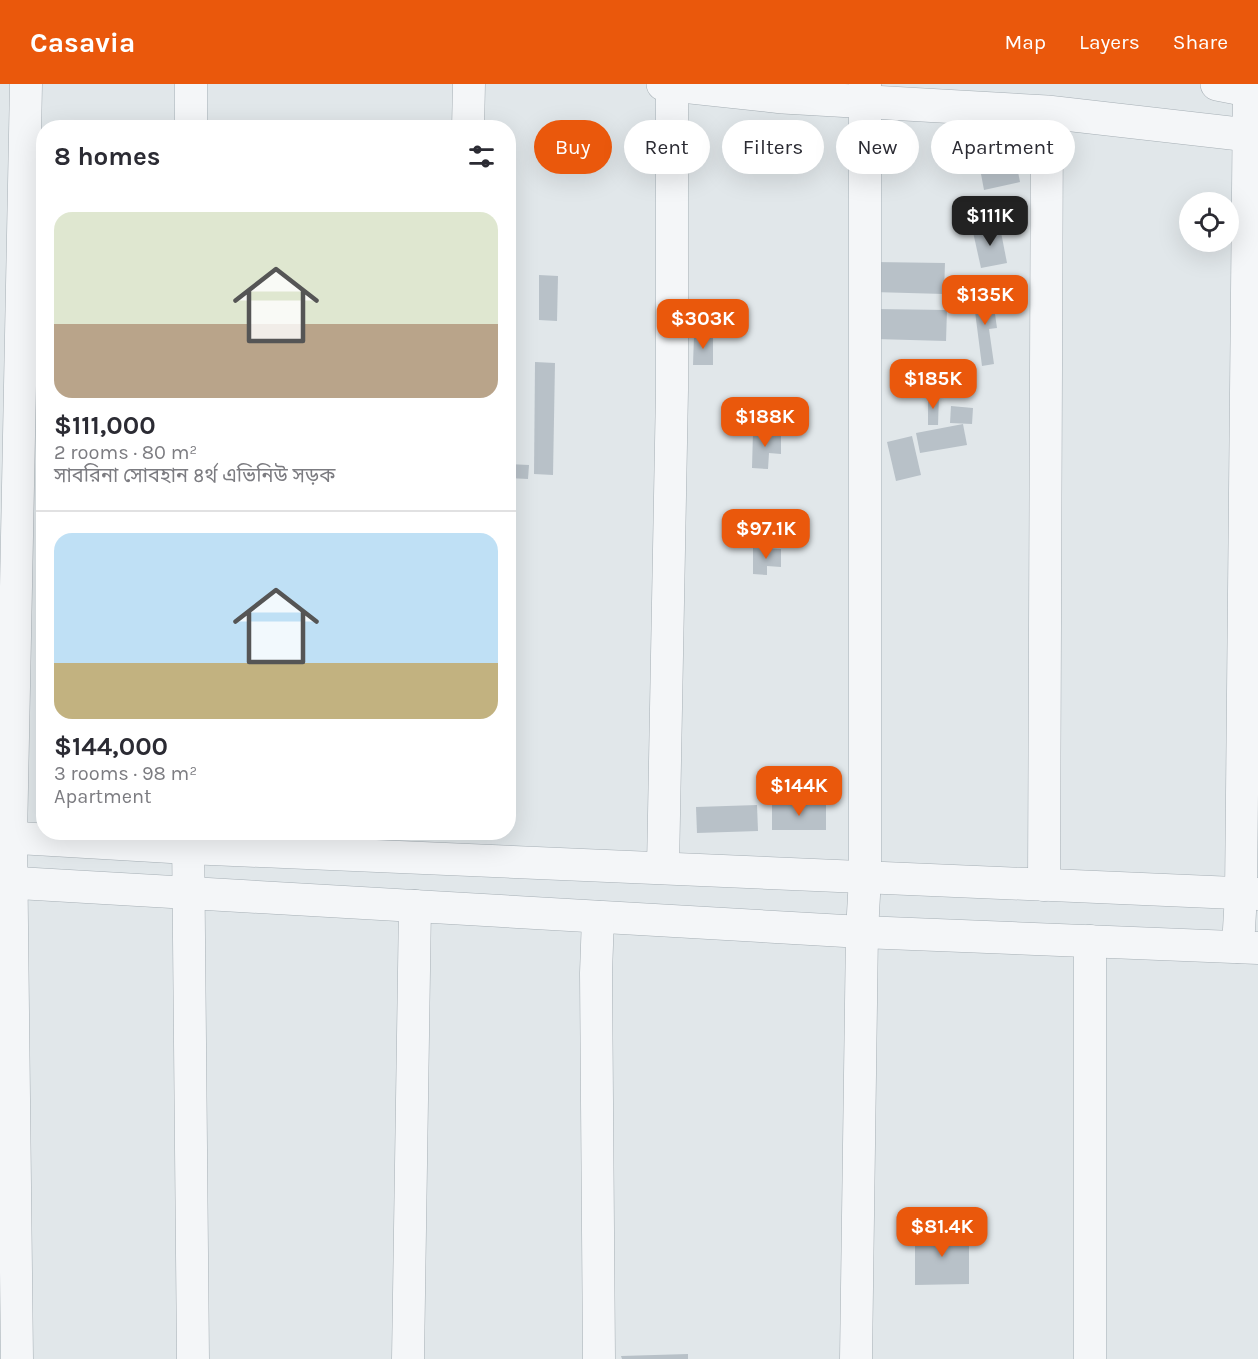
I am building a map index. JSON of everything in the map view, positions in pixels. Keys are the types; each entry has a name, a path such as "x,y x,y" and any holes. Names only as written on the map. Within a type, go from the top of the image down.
{"street":[{"path":"16,1359 5,838 26,84"},
{"path":"191,84 191,120"},
{"path":"468,120 469,84"},
{"path":"663,84 783,97 865,93 1253,135"},
{"path":"663,868 672,390 672,84"},
{"path":"6,883 862,932 1248,947 1254,92 1217,84"},
{"path":"856,1359 862,932 865,877 865,93"},
{"path":"1044,885 1047,112"},
{"path":"5,838 36,838"},
{"path":"193,1359 188,840 456,846 663,868 1250,894"},
{"path":"408,1359 415,906"},
{"path":"598,917 596,973 599,1359"},
{"path":"1090,941 1090,1359"}],"building":[{"path":"981,174 1018,174 1020,182 984,190"},
{"path":"1000,227 1007,263 981,268 973,232"},
{"path":"874,262 945,263 944,294 873,292"},
{"path":"539,275 558,276 557,321 539,320"},
{"path":"992,293 997,328 989,329 994,364 982,366 973,296"},
{"path":"876,309 947,310 946,341 875,339"},
{"path":"694,335 713,336 713,365 693,365"},
{"path":"535,362 555,363 553,475 534,474"},
{"path":"928,395 939,395 938,425 928,425"},
{"path":"951,406 973,408 972,424 950,423"},
{"path":"963,424 967,445 920,453 916,433"},
{"path":"753,432 781,433 781,454 769,453 768,469 752,468"},
{"path":"912,436 921,475 896,481 887,442"},
{"path":"516,464 529,465 528,479 516,478"},
{"path":"753,548 781,549 781,567 767,566 767,575 753,574"},
{"path":"826,804 826,830 772,830 772,805"},
{"path":"757,805 758,831 697,833 696,807"},
{"path":"969,1232 969,1284 915,1285 915,1233"},
{"path":"688,1354 688,1359 622,1359 621,1356"}]}
